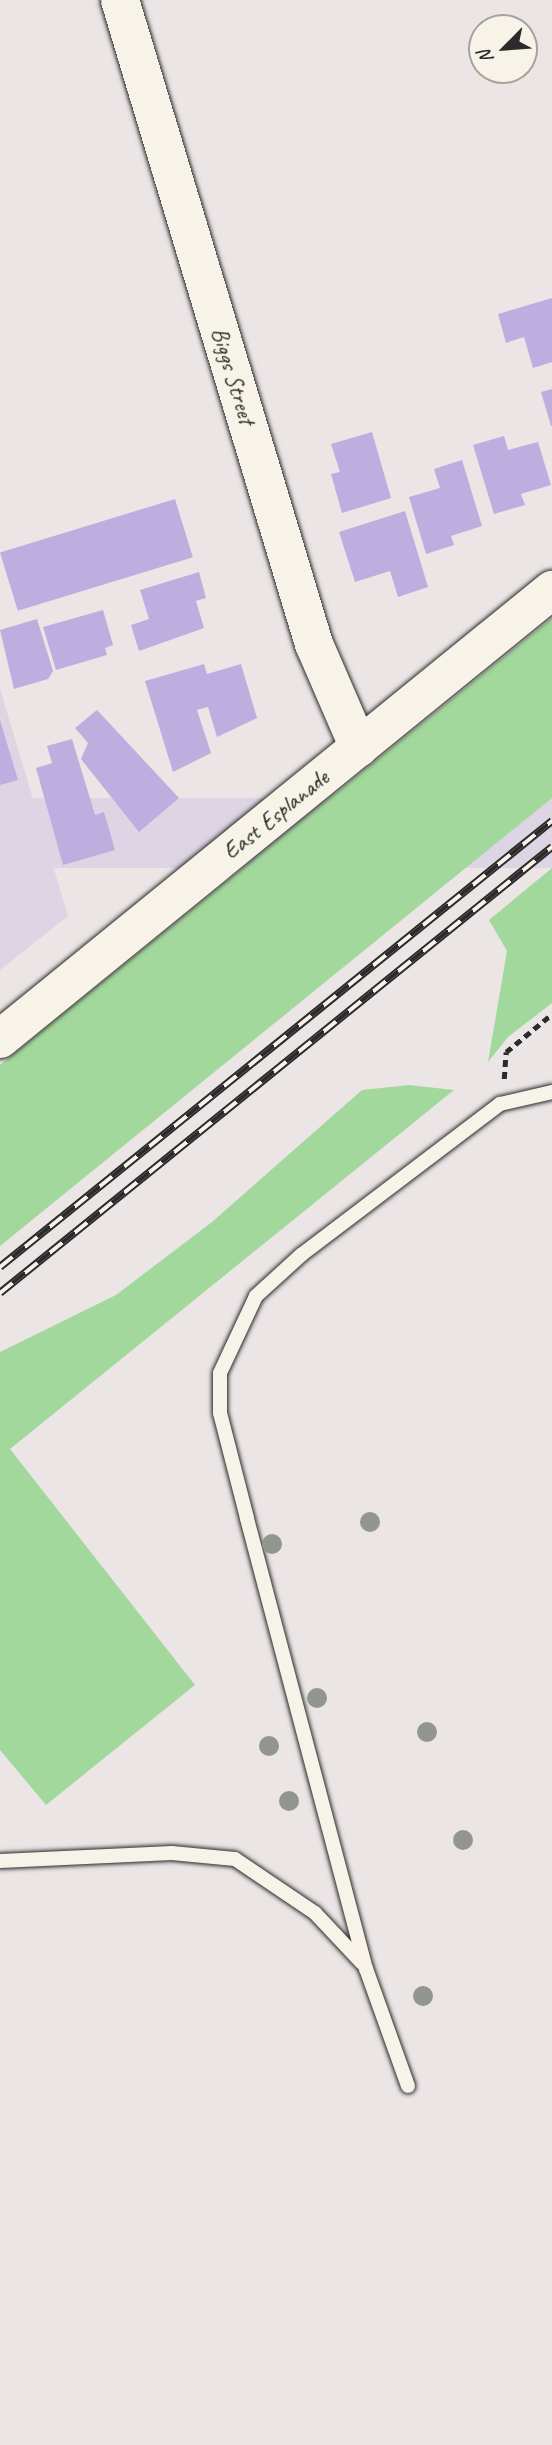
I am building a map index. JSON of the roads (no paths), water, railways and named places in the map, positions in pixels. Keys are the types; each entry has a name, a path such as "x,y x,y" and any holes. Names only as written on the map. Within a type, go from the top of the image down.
{"street":[{"name":"Biggs Street","path":"120,0 314,644 359,748"},
{"name":"East Esplanade","path":"0,1039 552,590"}],"lane":[{"path":"408,2086 366,1969 220,1413 220,1373 256,1296 508,1101 552,1092"},
{"path":"0,1861 172,1853 236,1859 315,1913 366,1969"}],"railway":[{"path":"0,1267 552,821"},
{"path":"0,1293 552,847"}]}
